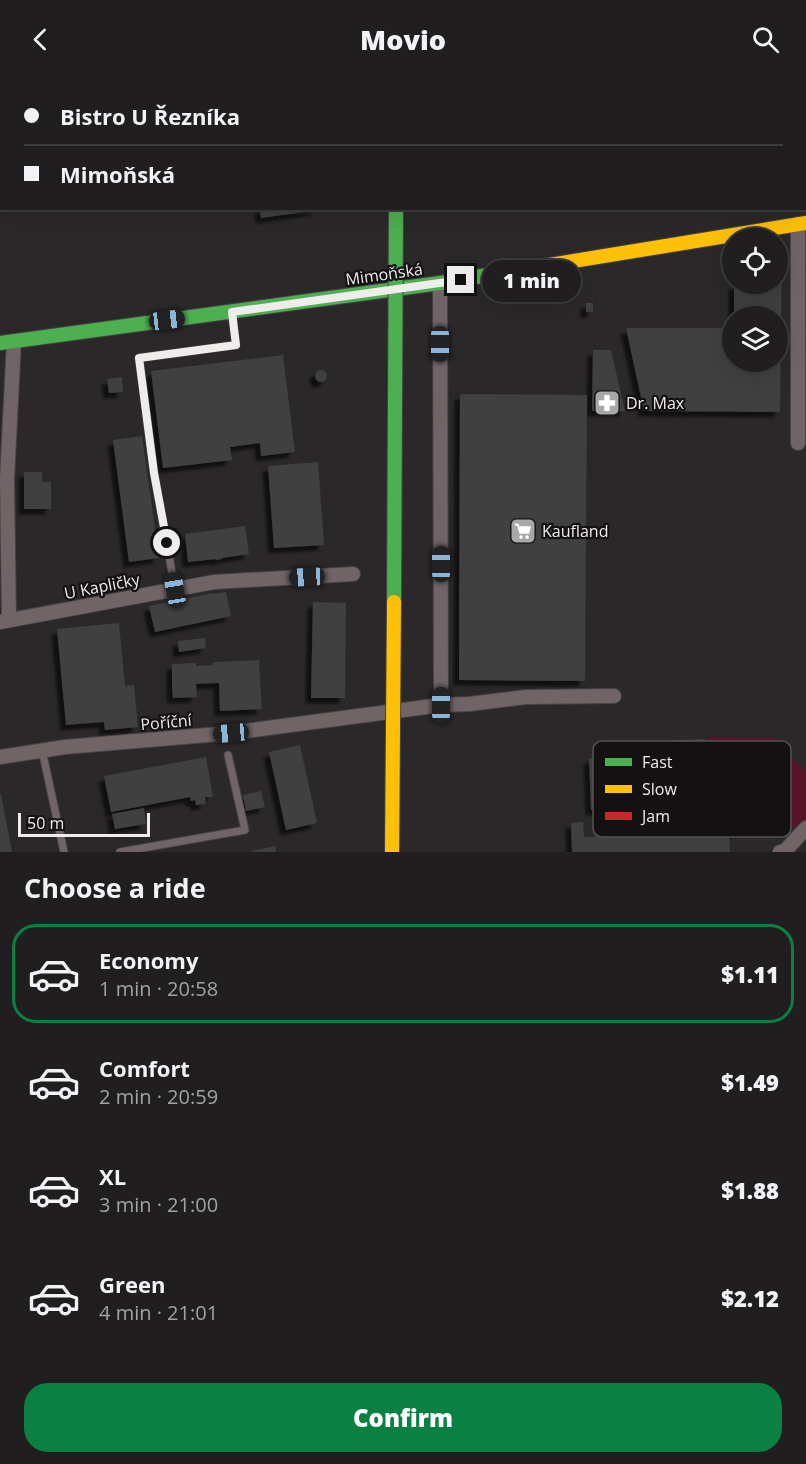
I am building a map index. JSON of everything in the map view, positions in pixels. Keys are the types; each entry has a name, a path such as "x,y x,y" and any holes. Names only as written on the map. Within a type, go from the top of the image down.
{"street":[{"path":"392,852 396,210"},
{"path":"798,443 802,224"},
{"name":"Mimoňská","path":"7,342 440,284 802,224"},
{"path":"440,284 441,705"},
{"path":"4,621 7,342"},
{"name":"U Kapličky","path":"4,621 214,582 353,574"},
{"name":"Poříční","path":"0,757 65,747 231,733 441,705 526,697 614,696"},
{"path":"780,852 785,851 806,828"}],"lane":[{"path":"175,590 154,473 139,358 236,345 232,312"},
{"path":"42,750 64,852"},
{"path":"120,852 244,830 228,755"}],"shaded area":[{"path":"710,737 773,738 776,741 710,741"},
{"path":"791,757 806,772 806,823 803,827 791,827"}],"building":[{"path":"260,210 318,210 261,218"},
{"path":"734,294 781,294 781,306 734,306"},
{"path":"586,303 593,303 593,312 586,312"},
{"path":"626,328 722,328 722,372 780,372 780,412 644,411"},
{"path":"593,350 611,350 625,411 592,411"},
{"path":"283,355 295,452 261,456 260,443 230,447 232,460 163,468 151,371"},
{"path":"323,370 327,376 323,382 319,382 315,374"},
{"path":"122,377 123,392 109,393 107,379"},
{"name":"Kaufland","path":"460,394 587,395 585,681 459,680"},
{"path":"142,436 159,558 129,562 113,440"},
{"path":"318,462 324,545 274,548 268,466"},
{"path":"24,472 42,472 42,482 51,482 51,509 24,509"},
{"path":"245,526 249,554 188,562 185,534"},
{"path":"226,592 231,616 155,632 149,606"},
{"path":"313,602 346,603 345,698 311,698"},
{"path":"119,623 125,686 134,685 138,727 105,730 104,722 66,725 57,629"},
{"path":"205,638 206,648 179,652 178,641"},
{"path":"259,660 262,709 220,711 219,683 196,684 197,697 173,698 172,664 196,663 196,666 213,665 213,662"},
{"path":"705,739 705,741 659,741"},
{"path":"300,745 317,823 286,830 269,752"},
{"path":"206,757 213,797 205,797 206,804 196,805 195,800 191,801 190,797 111,812 104,776"},
{"path":"589,758 593,758 593,810 591,810"},
{"path":"261,791 265,807 246,811 243,795"},
{"path":"1,794 12,852 0,852"},
{"path":"144,808 146,824 115,829 112,814"},
{"path":"583,822 584,837 729,837 730,852 572,852 571,823"},
{"path":"275,846 276,852 252,852 252,851"}],"traffic: fast":[{"path":"394,602 396,210"},
{"path":"0,343 488,275"}],"traffic: slow":[{"path":"488,275 806,223"},
{"path":"392,852 394,602"}],"place":[{"name":"Dr. Max","path":"607,403"},
{"name":"Kaufland","path":"523,531"}],"route":[{"path":"167,543 154,473 139,358 236,345 232,312 461,280"}]}
